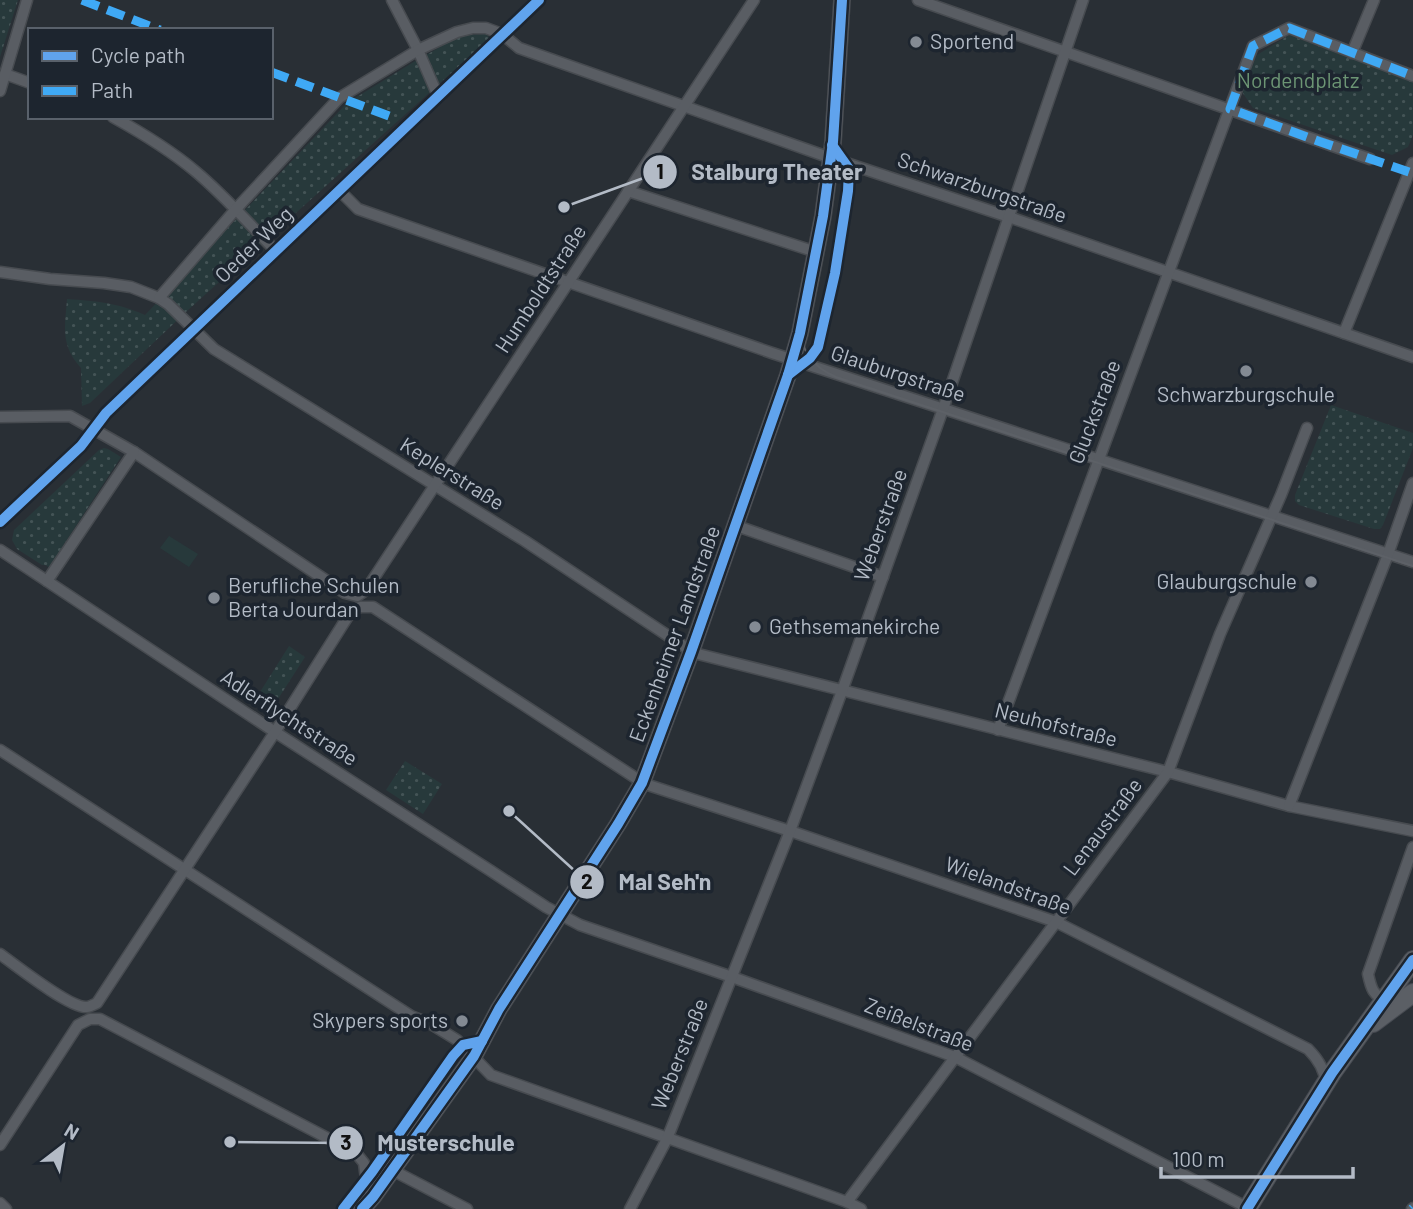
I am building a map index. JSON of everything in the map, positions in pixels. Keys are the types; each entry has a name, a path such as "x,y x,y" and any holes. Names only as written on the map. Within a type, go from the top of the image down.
{"main road":[{"path":"1247,1209 1362,1030 1413,960"},
{"path":"1362,1030 1411,1000"}],"street":[{"path":"0,91 27,0"},
{"path":"392,0 438,96"},
{"name":"Oeder Weg","path":"0,522 80,446 106,413 539,0"},
{"name":"Humboldtstraße","path":"0,1145 78,1025 97,1003 754,0"},
{"name":"Eckenheimer Landstraße","path":"368,1203 474,1056 499,1009 642,782 691,652 793,359 816,252 831,158 842,0"},
{"path":"918,0 1370,159"},
{"name":"Weberstraße","path":"630,1209 667,1139 790,831 943,409 1083,0"},
{"path":"1352,53 1374,0"},
{"name":"Oeder Weg","path":"159,298 338,98 418,51 457,32 486,28 502,34"},
{"name":"Gluckstraße","path":"998,730 1253,46 1289,28 1413,76"},
{"name":"Schwarzburgstraße","path":"502,34 519,48 1413,357"},
{"path":"5,74 28,82"},
{"path":"117,119 141,132 195,171 276,251"},
{"path":"1344,333 1409,181 1413,163"},
{"name":"Glauburgstraße","path":"340,191 358,209 568,282 943,409 1413,562"},
{"path":"628,191 816,252"},
{"path":"0,272 131,287 159,298"},
{"name":"Keplerstraße","path":"159,298 214,349 525,541 691,652"},
{"name":"Wielandstraße","path":"0,417 70,416 94,428 345,593 373,607 642,782 1056,922 1308,1049 1318,1060 1326,1084"},
{"name":"Lenaustraße","path":"846,1202 1168,772 1220,634 1307,428"},
{"path":"47,581 134,452"},
{"path":"1289,806 1388,554 1413,483"},
{"path":"734,525 883,577"},
{"name":"Adlerflychtstraße","path":"0,550 275,732 545,907 560,914"},
{"name":"Neuhofstraße","path":"691,652 1168,772 1289,806 1413,831"},
{"path":"0,750 411,1016 431,1024 457,1040 491,1075 861,1209"},
{"path":"1411,1000 1383,999 1371,988 1368,974 1413,846"},
{"name":"Zeißelstraße","path":"560,914 580,925 955,1058 1247,1209"},
{"path":"0,954 54,993 89,1013 356,1153 364,1163 368,1203"},
{"path":"392,1170 467,1209"},
{"path":"0,1203 6,1209"}],"green space":[{"path":"0,0 18,0 0,57"},
{"path":"486,34 490,38 187,311 90,403 82,406 81,368 74,360 65,335 67,299 107,303 145,315 347,103 456,38"},
{"name":"Nordendplatz","path":"1289,35 1413,82 1413,135 1408,147 1392,155 1253,108 1242,92 1257,55"},
{"path":"1331,405 1413,433 1413,448 1380,529 1299,505 1295,501 1295,495"},
{"path":"104,448 121,457 49,567 17,549 12,540 14,530"},
{"path":"169,536 198,554 189,567 160,548"},
{"path":"289,646 305,657 269,713 253,703"},
{"path":"405,761 442,784 423,814 386,790"}],"tram line":[{"path":"359,1209 464,1064 639,781 688,650 789,358 803,307 825,177 838,0"},
{"path":"800,328 803,345 810,358 836,377 1413,566"},
{"path":"1243,1209 1330,1071 1413,954"}],"marked path":[{"path":"82,0 155,28"},
{"path":"1409,172 1230,109 1253,46 1289,28 1413,76"},
{"path":"273,73 389,116"}],"cycle path":[{"path":"0,522 81,446 106,413 539,0"},
{"path":"362,1209 474,1056 499,1009 642,783 691,652 788,375 800,333 823,216 833,142 842,0"},
{"path":"788,375 810,358 818,347 835,273 849,169 832,145"},
{"path":"1247,1209 1332,1073 1413,960"},
{"path":"343,1209 453,1056 463,1045 482,1041"}],"place":[{"name":"Sportend","path":"916,42"},
{"name":"Stalburg Theater","path":"564,207"},
{"name":"Schwarzburgschule","path":"1246,371"},
{"name":"Glauburgschule","path":"1311,582"},
{"name":"Berufliche Schulen Berta Jourdan","path":"214,598"},
{"name":"Gethsemanekirche","path":"755,627"},
{"name":"Mal Seh'n","path":"509,811"},
{"name":"Skypers sports","path":"462,1021"},
{"name":"Musterschule","path":"230,1142"}]}
